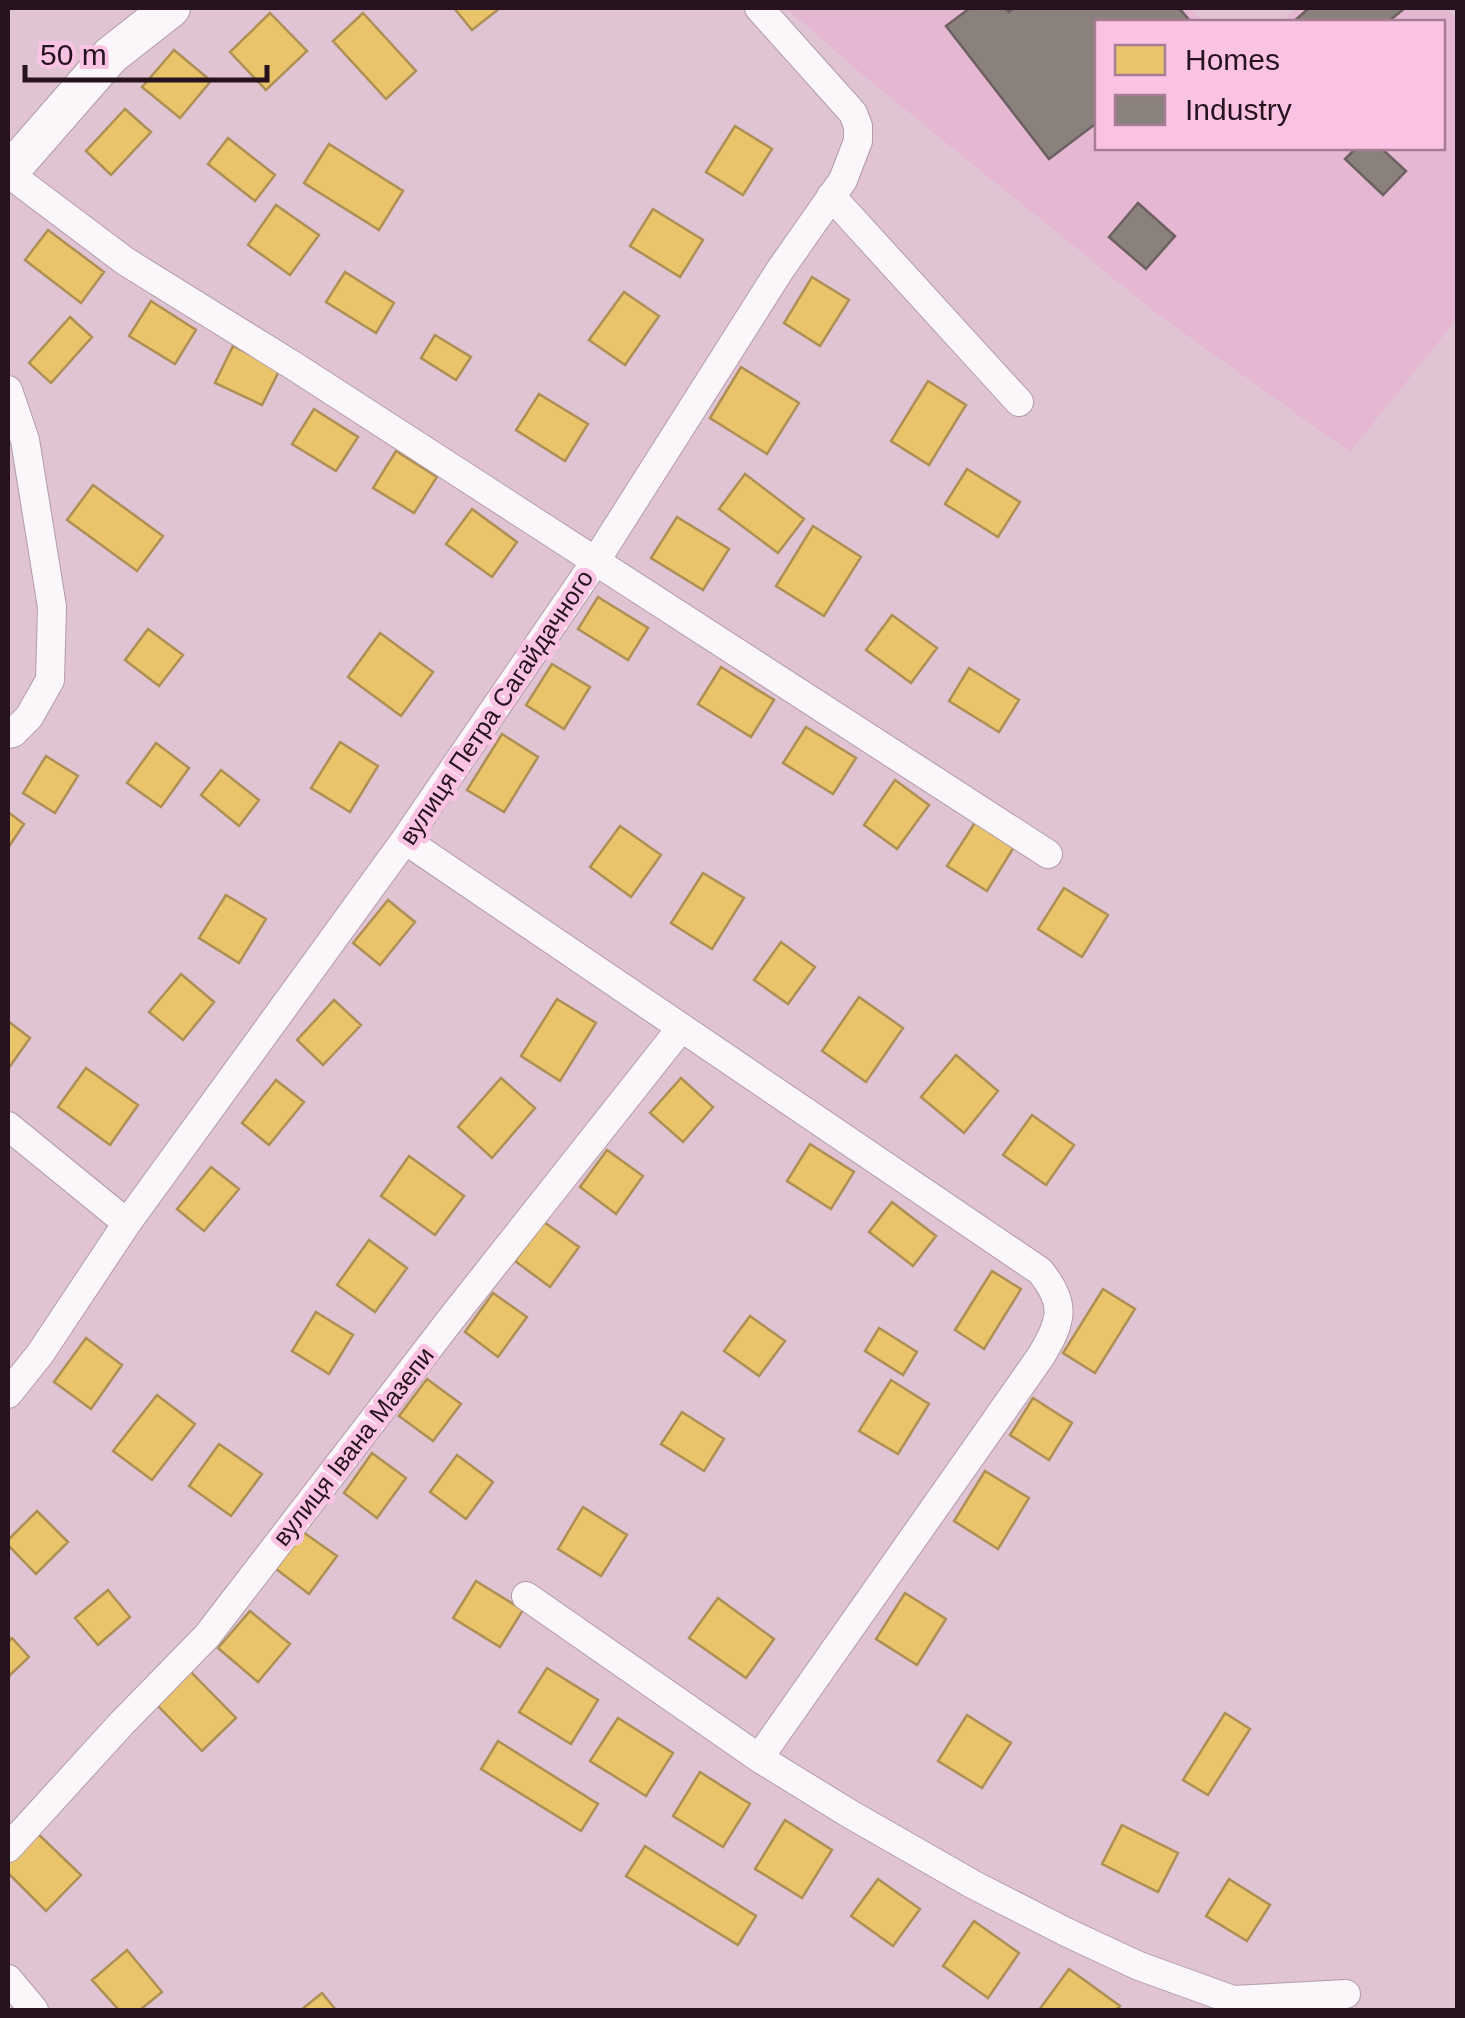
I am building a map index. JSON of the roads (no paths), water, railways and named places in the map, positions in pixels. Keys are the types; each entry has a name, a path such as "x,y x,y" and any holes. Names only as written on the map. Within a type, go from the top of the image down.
{"street":[{"path":"171,8 110,55 8,173 125,261 294,366 1048,854"},
{"name":"вулиця Петра Сагайдачного","path":"8,1394 40,1354 127,1222 406,840 595,562 852,160 858,140 853,113 759,8"},
{"path":"831,196 1019,402"},
{"path":"8,390 25,440 52,607 50,680 29,717 8,734"},
{"path":"406,840 1040,1271 1060,1303 1057,1329 1041,1356 759,1758"},
{"name":"вулиця Івана Мазепи","path":"8,1848 122,1722 207,1636 681,1028"},
{"path":"8,1126 127,1222"},
{"path":"526,1596 759,1758 974,1886 1139,1966 1233,2000 1346,1994"},
{"path":"8,1980 34,2010"}]}
